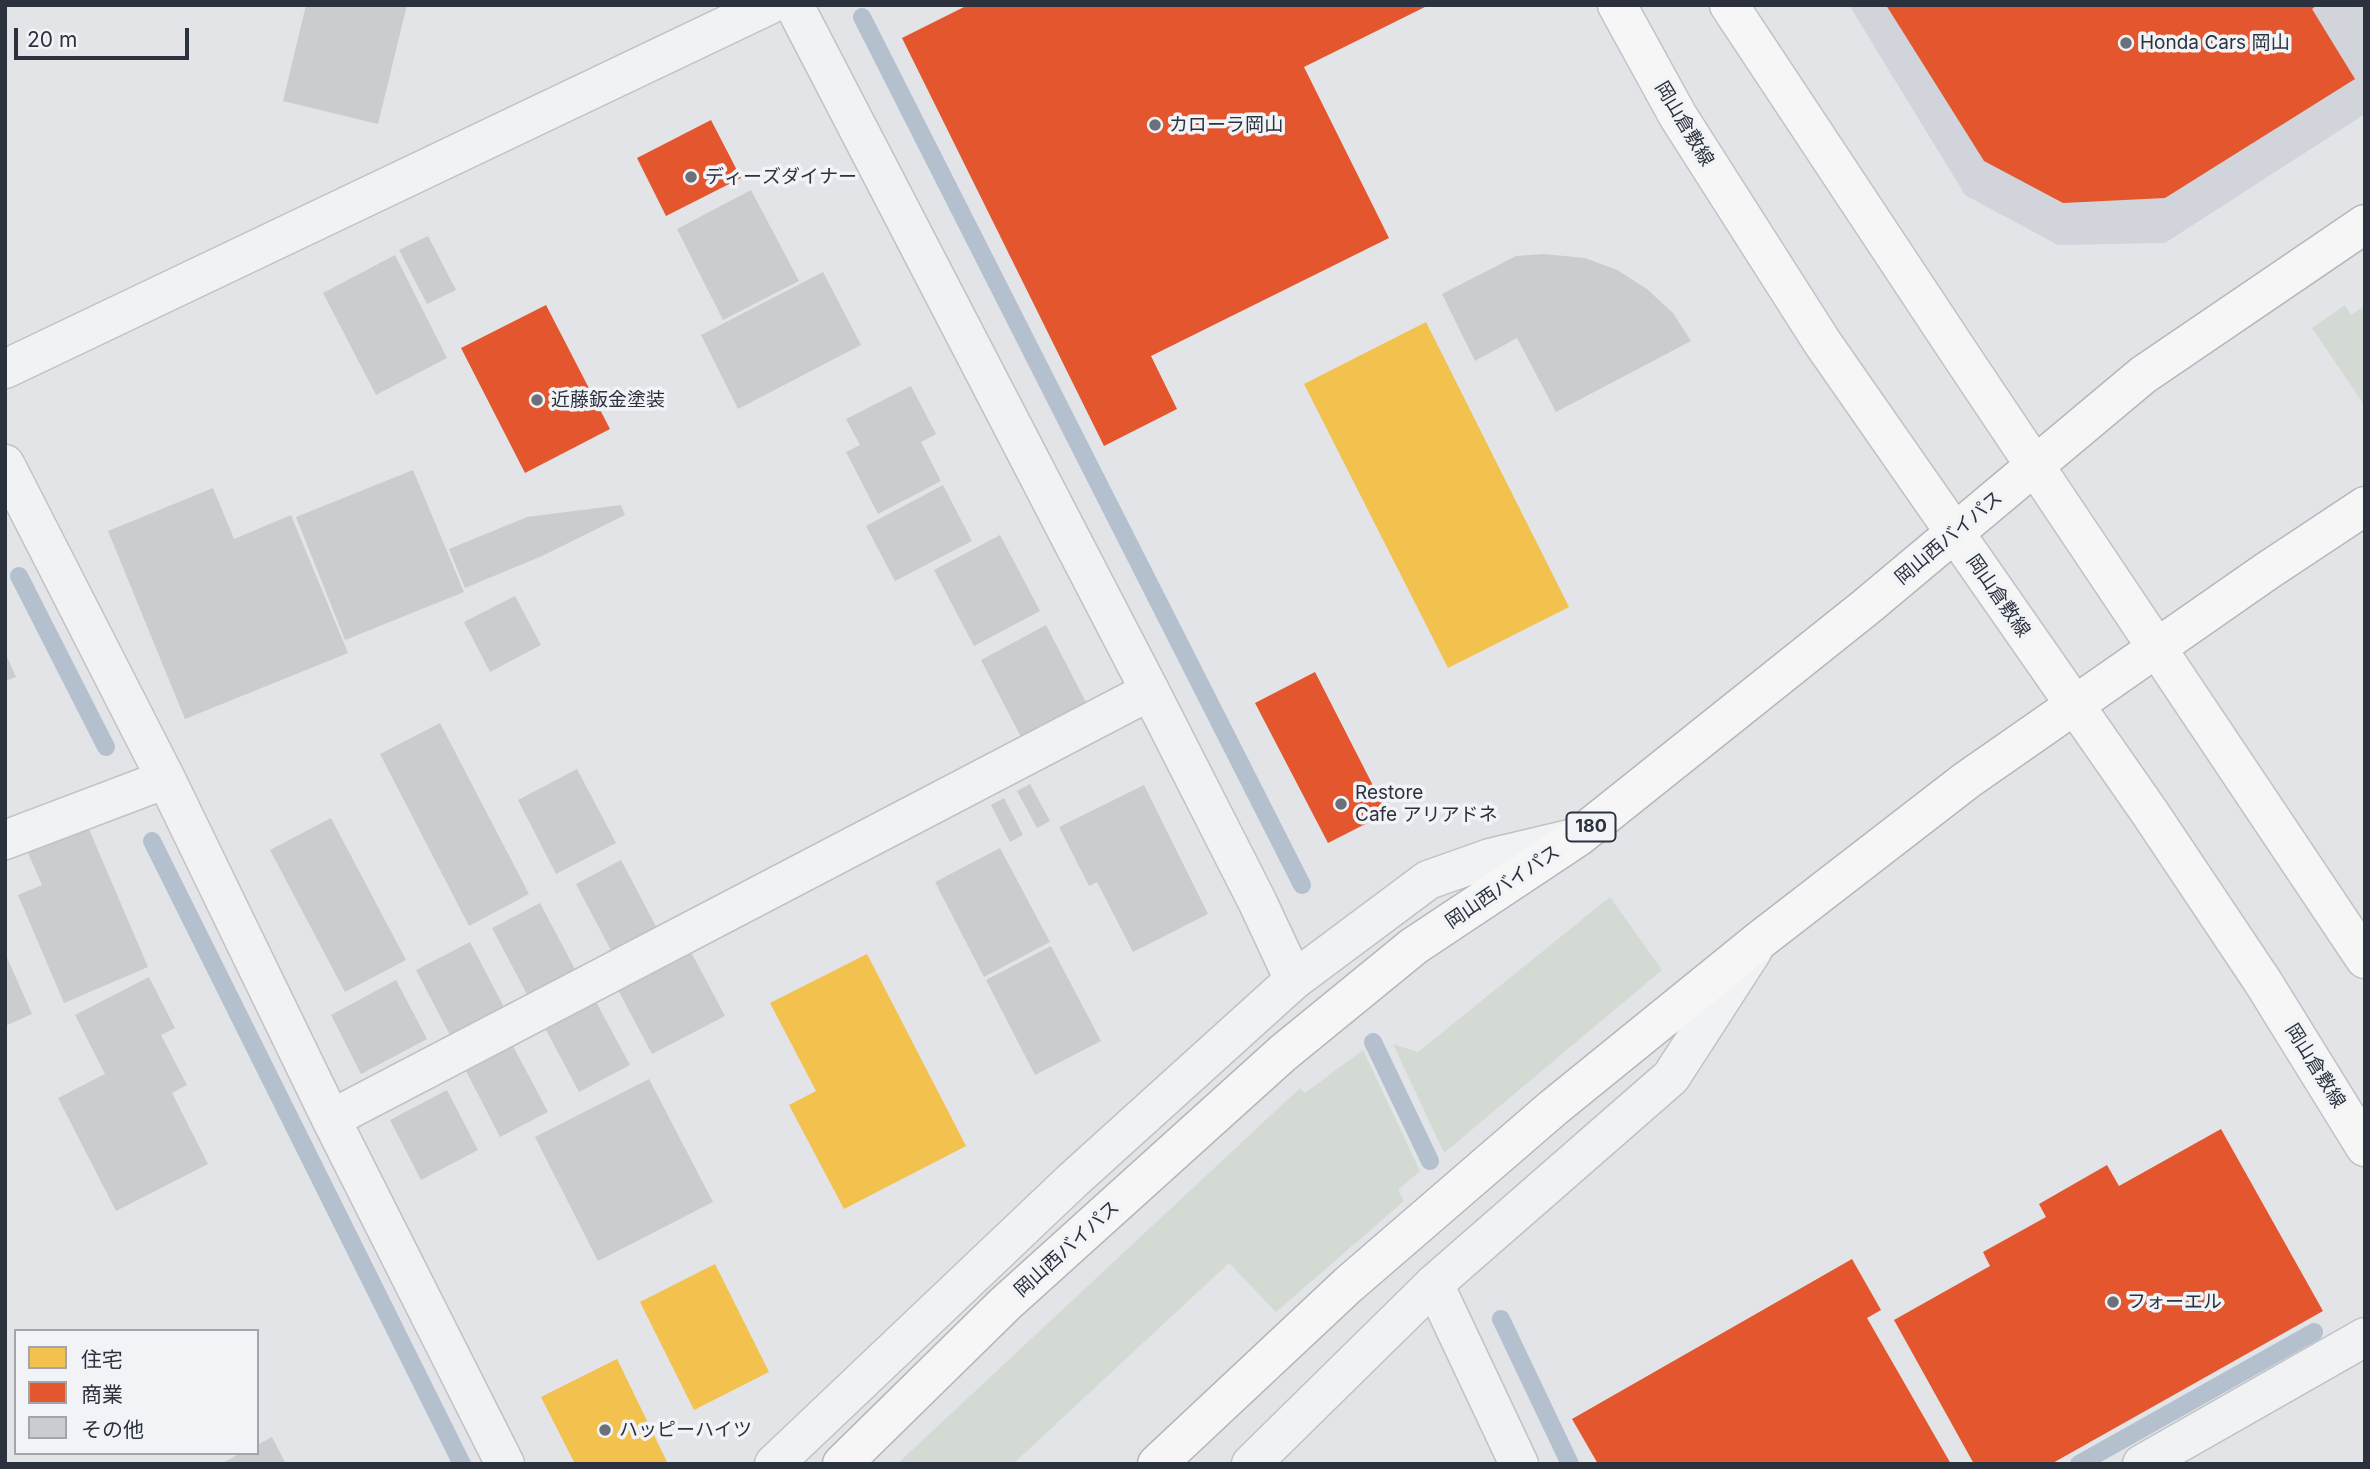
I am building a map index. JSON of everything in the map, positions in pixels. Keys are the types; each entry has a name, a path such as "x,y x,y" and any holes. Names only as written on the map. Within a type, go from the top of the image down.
{"main road":[{"name":"岡山倉敷線","path":"1617,5 1678,116 1748,229 1872,417 1955,533 2263,982 2365,1147"},
{"path":"1729,5 2365,959"},
{"name":"岡山西バイパス","path":"844,1462 1005,1304 1283,1053 1414,946 1578,837 1866,607 2143,375 2365,224"},
{"path":"1157,1464 1348,1284 1553,1108 1760,940 1967,780 2365,506"}],"street":[{"path":"5,369 769,5"},
{"path":"794,5 1150,691 1257,901 1294,980"},
{"path":"5,464 166,779 331,1119 505,1464"},
{"path":"331,1119 1150,691"},
{"path":"5,840 166,779"},
{"path":"774,1464 1073,1180 1294,980 1428,880 1490,858 1578,837"},
{"path":"1251,1464 1434,1284 1671,1077 1760,940"},
{"path":"1434,1284 1519,1464"},
{"path":"2142,1464 2365,1337"}],"shaded area":[{"path":"1849,5 2365,5 2365,114 2165,243 2058,245 1965,195"},
{"path":"2345,305 2351,315 2365,306 2365,406 2312,328"},
{"path":"1610,897 1662,970 1444,1153 1393,1044 1418,1052"},
{"path":"1363,1050 1420,1171 1398,1190 1404,1201 1276,1312 1229,1263 1013,1464 897,1464 1300,1088 1305,1093"}],"building: 住宅":[{"path":"1426,322 1569,607 1448,668 1304,384"},
{"path":"867,954 966,1146 844,1209 789,1105 816,1091 770,1003"},
{"path":"715,1264 769,1372 694,1410 640,1302"},
{"name":"ハッピーハイツ","path":"617,1359 668,1464 575,1464 541,1397"}],"building: 商業":[{"path":"968,5 1429,5 1304,67 1389,238 1151,356 1177,409 1104,446 902,38"},
{"path":"1886,5 2317,5 2312,9 2355,79 2165,198 2063,203 1984,161"},
{"path":"711,120 741,178 666,216 637,158"},
{"path":"546,305 610,429 525,473 461,348"},
{"path":"1315,672 1387,813 1328,843 1255,703"},
{"path":"2221,1129 2323,1311 2051,1464 1974,1464 1894,1320 1990,1266 1983,1252 2046,1217 2039,1204 2107,1165 2119,1186"},
{"path":"1852,1259 1881,1310 1867,1318 1951,1464 1598,1464 1572,1419"}],"building: その他":[{"path":"306,5 407,5 378,124 283,101"},
{"path":"751,190 799,281 723,320 677,229"},
{"path":"428,236 456,290 427,304 399,250"},
{"path":"1544,254 1585,258 1617,270 1647,289 1673,313 1691,341 1556,412 1517,338 1475,361 1442,294 1516,256"},
{"path":"395,255 447,358 376,395 323,293"},
{"path":"823,272 861,345 738,409 701,335"},
{"path":"911,386 936,434 921,442 941,481 878,514 846,452 860,445 846,419"},
{"path":"413,470 464,592 345,640 296,517"},
{"path":"943,485 972,541 895,581 866,526"},
{"path":"213,488 234,539 291,515 348,653 185,719 108,531"},
{"path":"621,505 625,515 542,556 465,588 449,549 527,517"},
{"path":"1000,535 1040,611 974,646 934,570"},
{"path":"515,596 541,645 490,672 464,622"},
{"path":"1046,625 1087,704 1022,739 981,660"},
{"path":"5,652 16,677 5,681"},
{"path":"440,723 529,894 469,926 380,754"},
{"path":"577,769 616,843 556,874 518,800"},
{"path":"1030,784 1050,821 1037,828 1017,791"},
{"path":"1144,785 1208,914 1133,952 1097,882 1089,886 1059,827"},
{"path":"1004,798 1023,835 1010,842 991,805"},
{"path":"331,818 406,960 345,992 270,850"},
{"path":"88,827 148,967 64,1003 18,895 42,885 28,853"},
{"path":"1000,848 1050,942 984,977 935,882"},
{"path":"621,860 660,934 615,958 576,884"},
{"path":"540,903 578,975 530,1000 492,928"},
{"path":"470,942 504,1007 450,1035 416,970"},
{"path":"1051,946 1101,1041 1035,1075 986,980"},
{"path":"690,950 725,1016 652,1054 617,988"},
{"path":"5,953 32,1014 5,1026"},
{"path":"149,977 175,1028 161,1035 187,1085 172,1093 208,1164 116,1211 58,1098 105,1074 75,1015"},
{"path":"396,980 427,1039 361,1074 331,1015"},
{"path":"596,1002 630,1065 579,1092 545,1028"},
{"path":"513,1046 548,1112 500,1137 466,1071"},
{"path":"649,1079 713,1202 598,1261 535,1137"},
{"path":"447,1090 478,1150 421,1180 390,1120"},
{"path":"272,1437 286,1464 221,1464 237,1455 259,1455 259,1444"}],"waterway":[{"path":"862,17 1302,885"},
{"path":"19,576 106,747"},
{"path":"152,841 462,1464"},
{"path":"1373,1042 1430,1161"},
{"path":"1501,1319 1570,1464"},
{"path":"2079,1464 2314,1332"}],"place":[{"name":"Honda Cars 岡山","path":"2126,43"},
{"name":"カローラ岡山","path":"1155,125"},
{"name":"ディーズダイナー","path":"691,177"},
{"name":"近藤鈑金塗装","path":"537,400"},
{"name":"Restore Cafe アリアドネ","path":"1341,804"},
{"name":"フォーエル","path":"2113,1302"},
{"name":"ハッピーハイツ","path":"605,1430"}]}
